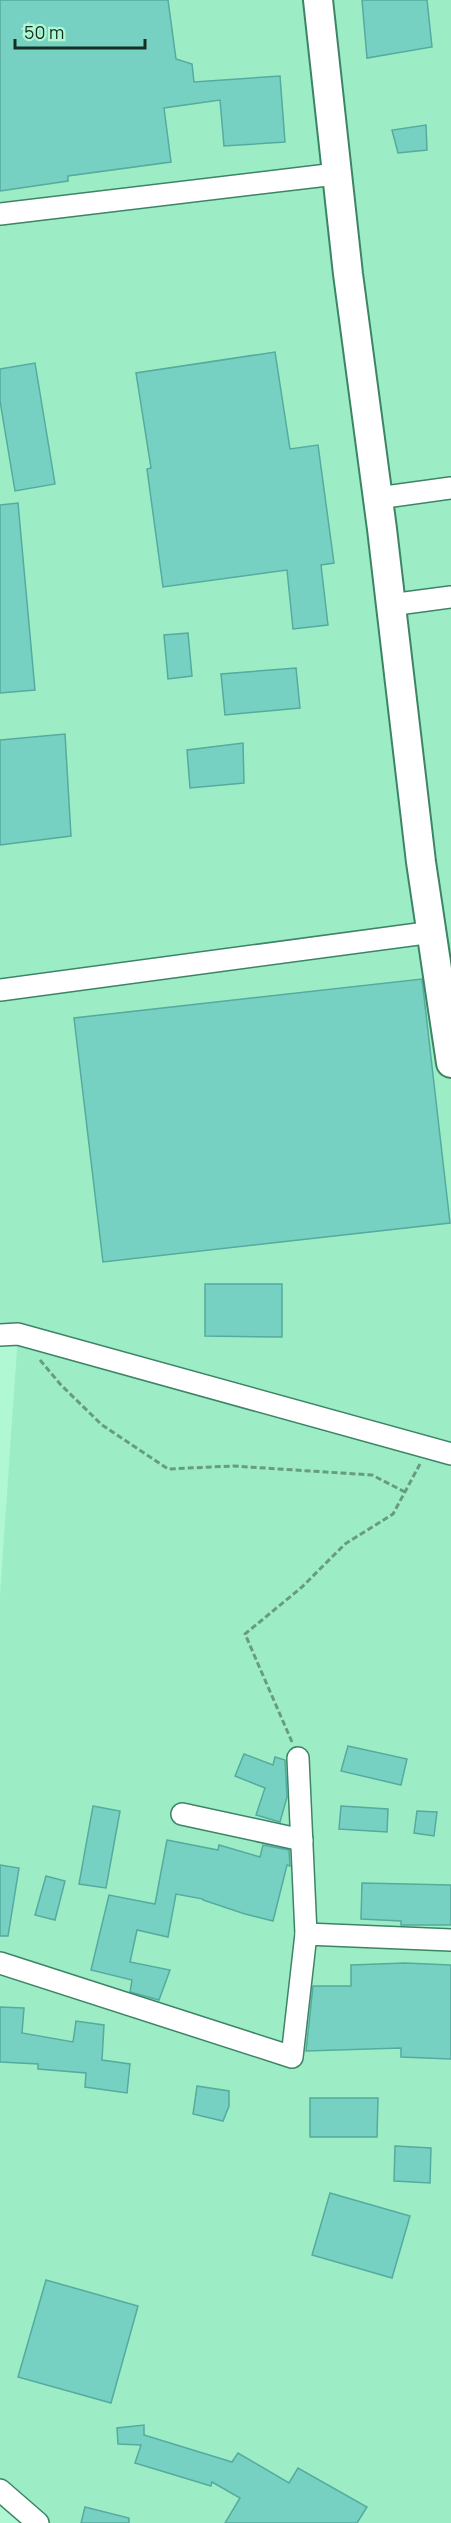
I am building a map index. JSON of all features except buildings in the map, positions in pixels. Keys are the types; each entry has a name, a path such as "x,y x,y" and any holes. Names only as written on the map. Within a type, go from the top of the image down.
{"main road":[{"path":"318,0 336,174 378,498 421,862 451,1063"}],"street":[{"path":"0,214 336,174"},
{"path":"378,498 451,488"},
{"path":"390,605 451,597"},
{"path":"0,990 433,932"},
{"path":"0,1335 18,1334 451,1454"},
{"path":"0,1964 292,2057 306,1934 298,1758"},
{"path":"182,1814 302,1840"},
{"path":"306,1934 451,1940"},
{"path":"0,2490 38,2523"}],"path":[{"path":"40,1360 61,1385 102,1425 168,1468 233,1466 372,1475 405,1492"},
{"path":"298,1758 245,1634 302,1587 345,1544 393,1514 429,1447"}],"shaded area":[{"path":"0,0 451,0 451,2523 38,2523 0,2490 0,1595 18,1334 0,1335"}]}
